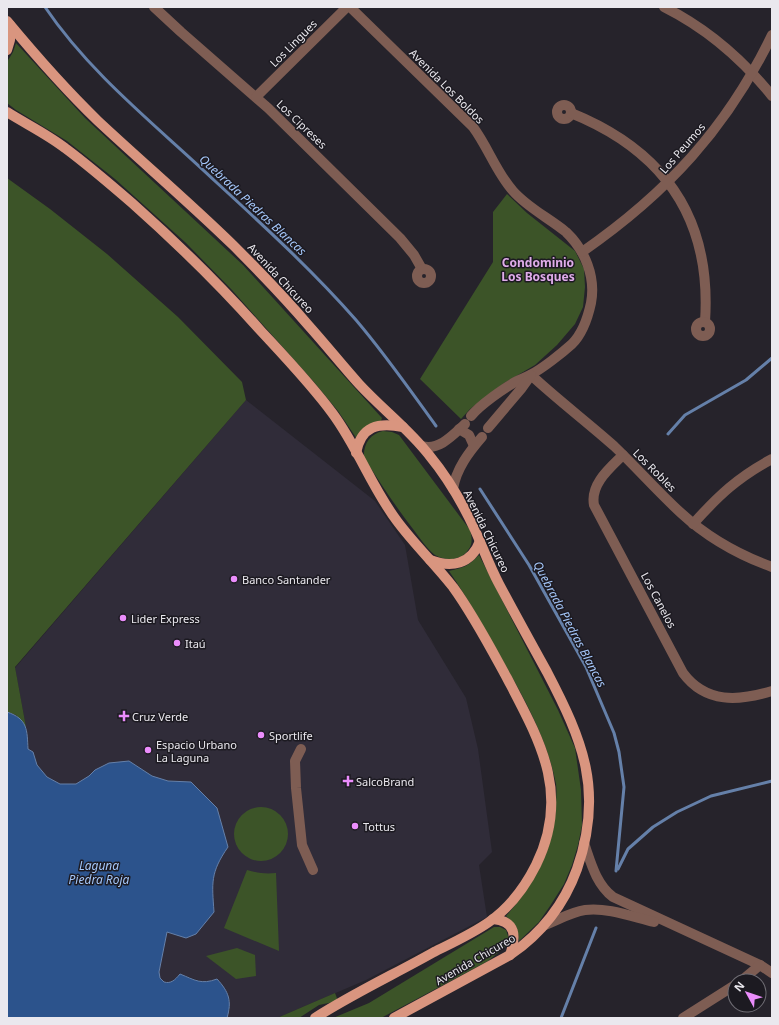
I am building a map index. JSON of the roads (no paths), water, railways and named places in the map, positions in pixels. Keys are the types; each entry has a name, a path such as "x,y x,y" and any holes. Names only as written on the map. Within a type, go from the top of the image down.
{"main road":[{"path":"7,50 10,40 8,23"},
{"name":"Avenida Chicureo","path":"8,23 87,110 210,222 262,275 309,325 356,381 422,446 438,466 469,517 498,582 568,714 580,744 586,768 589,793 584,843 575,873 566,895 553,916 527,943 510,955 394,1018"},
{"path":"7,112 53,139 72,153 128,200 192,258 239,306 319,396 336,418 388,509 405,532 456,591 480,629 531,725 548,771 551,809 542,851 537,864 522,889 505,909 487,924 345,1000 315,1018"},
{"path":"356,453 361,437 372,427 386,425 403,427"},
{"path":"430,560 444,564 460,563 473,554 480,541"},
{"path":"493,919 504,922 513,930 515,940 510,955"}],"street":[{"name":"Los Cipreses","path":"154,7 282,121 400,238 414,255 422,269"},
{"name":"Los Lingues","path":"256,97 349,7"},
{"name":"Avenida Los Boldos","path":"349,7 473,127 484,143 504,179 517,195 566,233 582,252 590,272 592,290 590,307 585,323 572,343 531,375 503,390 484,404 465,423 439,445 427,448 422,446"},
{"path":"664,7 708,34 752,73 772,96"},
{"name":"Los Peumos","path":"582,252 627,219 669,182 693,156 719,123 752,73 772,35"},
{"path":"571,113 599,125 628,143 643,155 669,182 688,216 698,243 706,294 705,322"},
{"name":"Avenida Los Boldos","path":"488,428 522,389 531,375"},
{"name":"Los Robles","path":"531,375 623,456 693,524 706,534 729,547 756,561 772,567"},
{"path":"465,423 474,446"},
{"path":"453,489 454,478 474,446 482,437"},
{"name":"Los Canelos","path":"623,456 609,469 597,486 593,496 594,505 636,581 683,673 692,683 703,691 726,698 738,698 772,691"},
{"path":"693,524 718,496 744,475 772,459"},
{"path":"301,749 295,761 296,788 302,845 313,870"},
{"path":"584,843 597,880 609,894 618,901 760,965 772,973"},
{"path":"545,926 577,912 598,909 677,928"},
{"path":"750,973 760,965"},
{"path":"683,1018 727,990"}],"water":[{"name":"Laguna Piedra Roja","path":"7,712 19,718 23,722 27,736 28,749 33,752 37,765 47,777 60,784 76,784 89,776 95,770 109,763 129,761 152,776 168,781 191,782 217,808 228,847 215,871 213,886 214,912 196,934 186,938 167,932 159,972 160,978 164,982 173,981 180,974 202,982 217,979 227,993 229,1007 227,1018 7,1018"}],"waterway":[{"name":"Quebrada Piedras Blancas","path":"45,7 63,32 104,77 148,120 270,232 340,302 377,346 436,426"},
{"path":"668,434 685,415 746,380 772,358"},
{"name":"Quebrada Piedras Blancas","path":"480,489 529,565 586,667 614,733 619,752 624,787 616,871"},
{"path":"618,869 628,849 653,827 677,812 711,796 772,781"},
{"path":"561,1018 596,928"}],"place":[{"name":"Banco Santander","path":"234,579"},
{"name":"Lider Express","path":"123,618"},
{"name":"Itaú","path":"177,643"},
{"name":"Cruz Verde","path":"124,716"},
{"name":"Sportlife","path":"261,735"},
{"name":"Espacio Urbano La Laguna","path":"148,750"},
{"name":"SalcoBrand","path":"348,781"},
{"name":"Tottus","path":"355,826"}],"district":[{"name":"Condominio Los Bosques","path":"538,269"}]}
